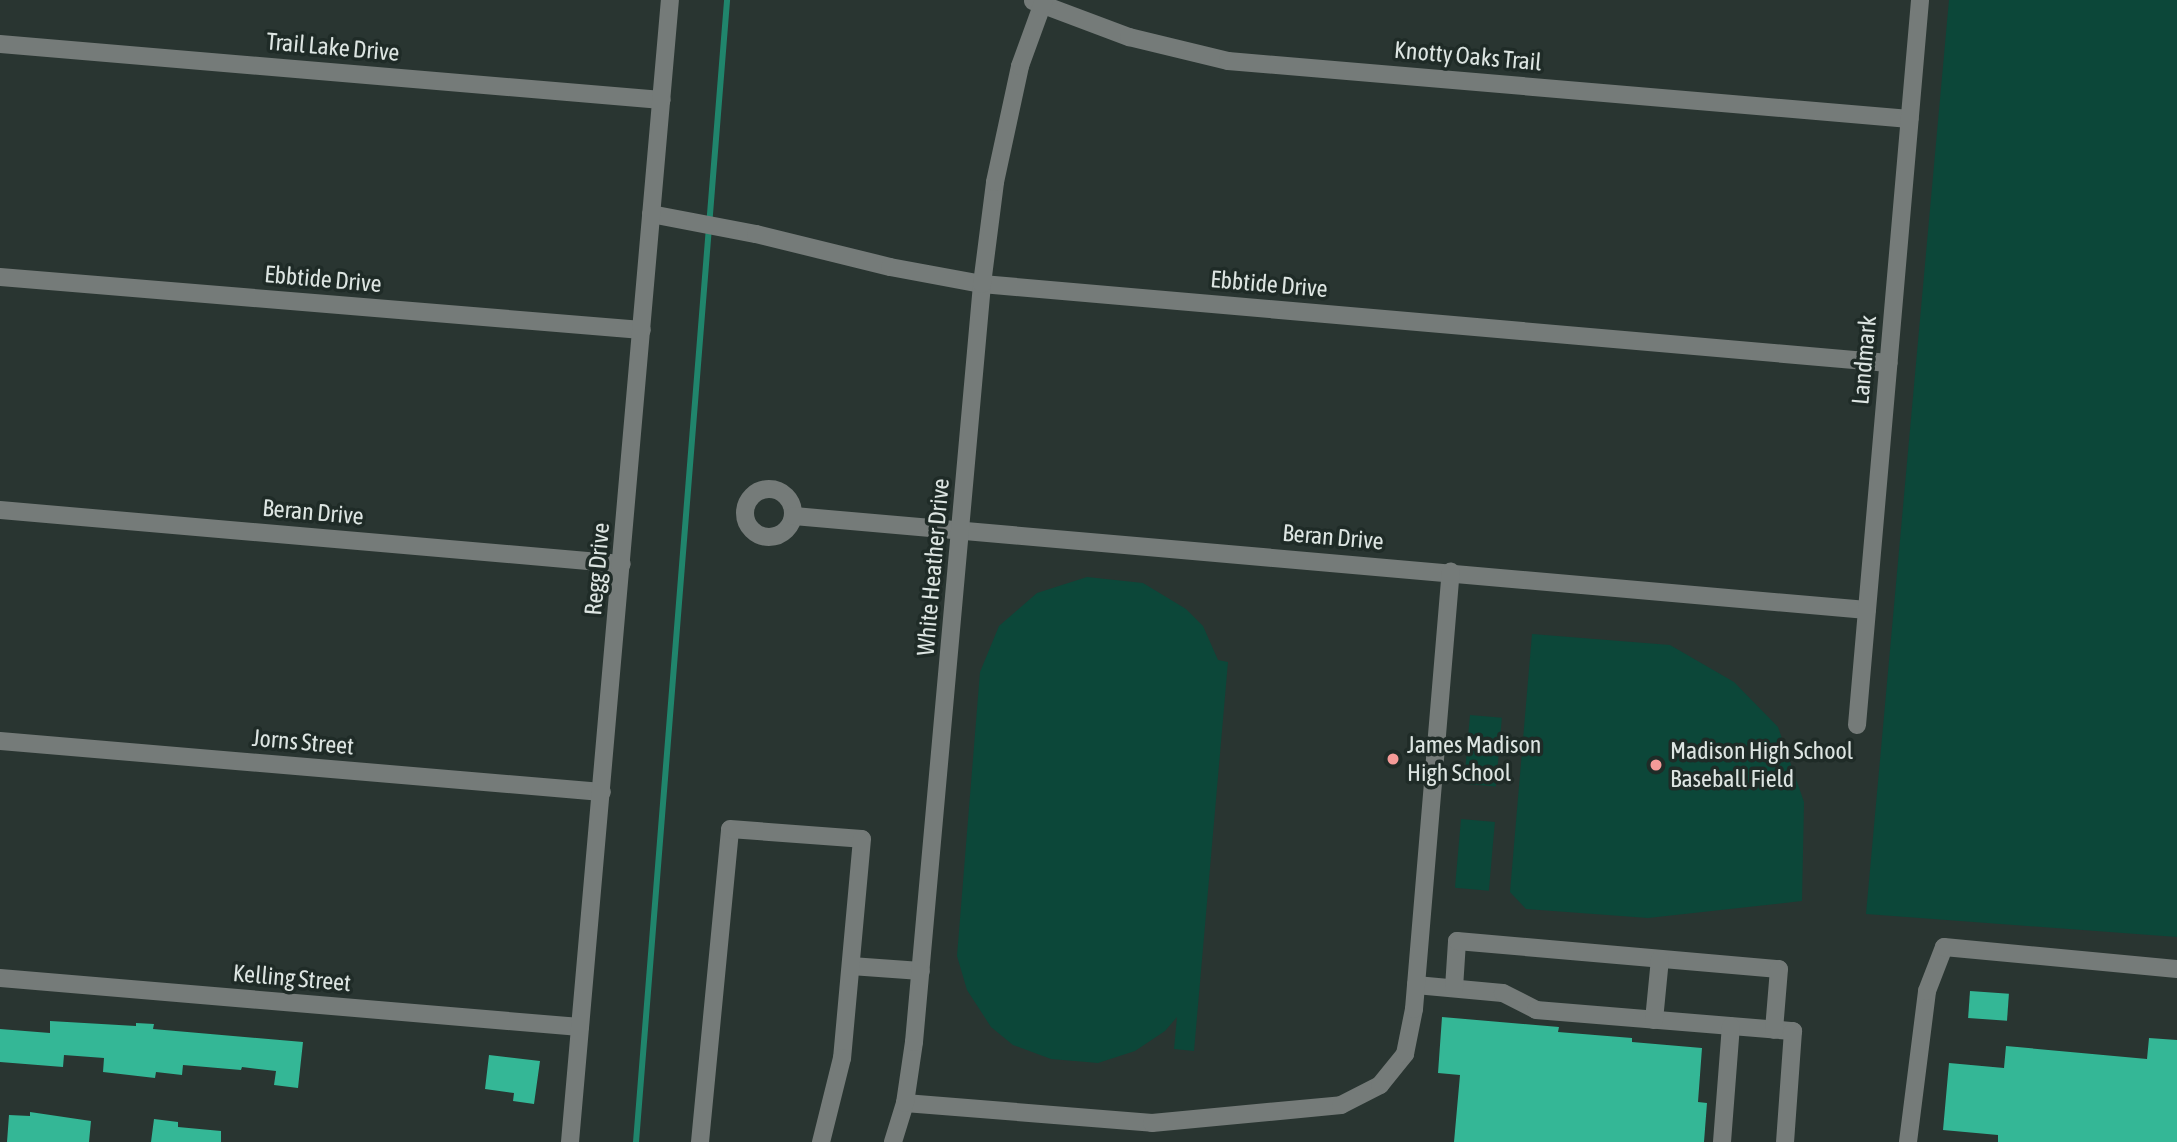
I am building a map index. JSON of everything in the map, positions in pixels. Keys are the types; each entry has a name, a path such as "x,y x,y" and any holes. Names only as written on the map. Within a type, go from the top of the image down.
{"street":[{"name":"Regg Drive","path":"570,1142 670,0"},
{"name":"Landmark","path":"1857,725 1920,0"},
{"name":"Knotty Oaks Trail","path":"1040,1 1129,37 1228,61 1910,118"},
{"name":"White Heather Drive","path":"893,1142 905,1103 921,971 982,284 995,182 1020,66 1040,1"},
{"name":"Trail Lake Drive","path":"0,44 662,100"},
{"name":"Ebbtide Drive","path":"651,214 688,219 890,267 982,284 1889,363"},
{"name":"Ebbtide Drive","path":"0,277 642,330"},
{"name":"Beran Drive","path":"0,510 622,564"},
{"name":"Beran Drive","path":"794,516 1867,610"},
{"path":"905,1103 1152,1123 1341,1105 1380,1085 1405,1054 1416,985 1451,572"},
{"name":"Jorns Street","path":"0,741 602,792"},
{"path":"700,1142 730,829 862,839 842,1058 821,1142"},
{"path":"1454,988 1457,941 1779,969 1774,1030"},
{"path":"1908,1142 1927,991 1944,947 2177,969"},
{"path":"1654,1020 1660,959"},
{"path":"851,966 921,971"},
{"name":"Kelling Street","path":"0,978 580,1027"},
{"path":"1416,985 1503,993 1536,1010 1793,1031 1785,1142"},
{"path":"1722,1142 1731,1027"}],"green space":[{"path":"1949,0 2177,0 2177,937 1866,914"},
{"path":"1087,577 1143,583 1186,609 1203,626 1218,660 1228,662 1194,1051 1174,1049 1177,1017 1165,1031 1135,1051 1098,1063 1051,1059 1013,1045 991,1027 967,990 957,956 980,672 999,626 1037,593"},
{"name":"Madison High School Baseball Field","path":"1532,634 1670,645 1734,682 1778,727 1804,802 1802,901 1648,918 1526,909 1510,892"},
{"path":"1470,715 1502,718 1496,787 1464,784"},
{"path":"1461,819 1495,822 1489,891 1455,888"}],"building":[{"path":"1970,991 2009,994 2007,1021 1968,1018"},
{"path":"1442,1017 1559,1027 1558,1032 1632,1038 1632,1042 1702,1048 1698,1102 1707,1103 1704,1142 1454,1142 1460,1075 1438,1073"},
{"path":"50,1021 136,1026 136,1023 154,1024 153,1029 303,1042 298,1088 274,1085 276,1071 242,1067 241,1070 183,1065 182,1075 156,1072 155,1078 103,1072 104,1058 64,1055 63,1067 0,1062 0,1029 50,1033"},
{"path":"2149,1038 2177,1040 2177,1142 1998,1142 1998,1135 1943,1130 1949,1063 2004,1068 2006,1046 2147,1059"},
{"path":"489,1055 540,1061 534,1104 513,1101 514,1093 485,1089"},
{"path":"30,1112 91,1121 89,1142 7,1142 9,1115 30,1116"},
{"path":"154,1119 178,1122 178,1127 221,1131 221,1142 151,1142"}],"waterway":[{"path":"636,1142 727,0"}],"place":[{"name":"James Madison High School","path":"1393,759"},
{"name":"Madison High School Baseball Field","path":"1656,765"}]}
